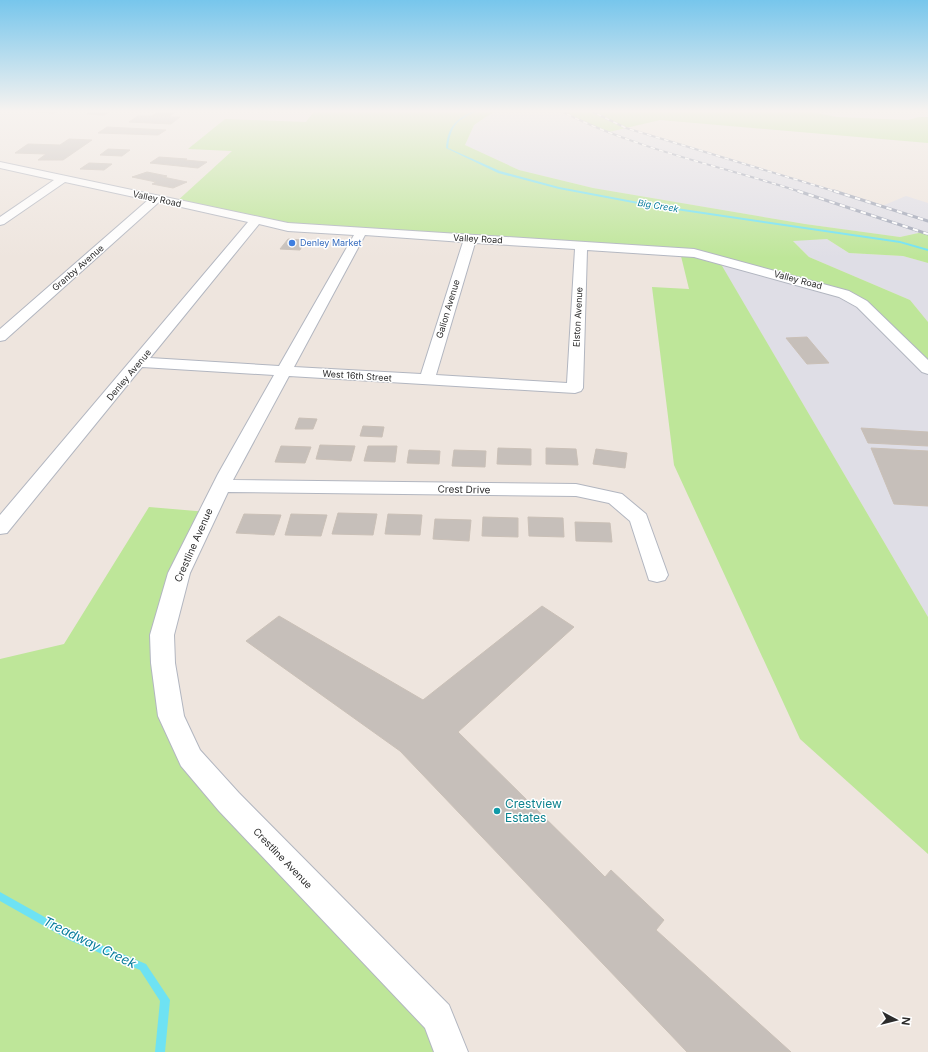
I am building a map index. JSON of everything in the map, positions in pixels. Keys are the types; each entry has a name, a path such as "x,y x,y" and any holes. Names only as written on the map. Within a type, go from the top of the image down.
{"street":[{"name":"Valley Road","path":"0,165 256,220 311,230 581,245 694,253 820,286 844,294 862,304 928,369"},
{"path":"0,222 62,179"},
{"name":"Granby Avenue","path":"0,337 156,199"},
{"name":"Denley Avenue","path":"0,528 256,220"},
{"name":"Crestline Avenue","path":"362,232 221,486 179,573 162,634 163,663 171,716 190,758 229,802 437,1017 451,1052"},
{"name":"Galion Avenue","path":"427,380 470,239"},
{"name":"Elston Avenue","path":"575,388 581,245"},
{"name":"West 16th Street","path":"139,362 575,388"},
{"name":"Crest Drive","path":"221,486 576,490 615,498 639,518 657,575"}],"shaded area":[{"path":"495,159 728,159 882,206 906,196 928,203 928,234 923,232 900,237 805,224 593,188 519,170"},
{"path":"827,239 849,253 903,256 928,263 928,322 910,300 809,257 792,240"},
{"path":"717,258 844,294 928,369 928,617"}],"green space":[{"path":"223,159 495,159 519,170 593,188 805,224 900,237 923,232 928,234 928,263 903,256 849,253 827,239 793,241 809,257 910,300 928,322 928,369 844,294 718,259 928,617 928,854 800,739 674,465 652,287 689,289 680,252 311,230 175,203"},
{"path":"149,507 208,512 162,635 171,716 451,1052 0,1052 0,659 64,644"}],"building":[{"path":"39,159 64,159 63,160 38,160"},
{"path":"156,159 187,159 185,160 207,162 198,168 150,163"},
{"path":"89,163 112,164 104,170 80,169"},
{"path":"147,172 187,182 173,188 152,184 156,182 132,177"},
{"path":"288,239 305,240 300,250 280,249"},
{"path":"807,337 829,363 807,364 786,338"},
{"path":"299,418 317,419 313,429 295,429"},
{"path":"363,426 384,427 382,437 360,436"},
{"path":"861,428 928,432 928,446 868,443"},
{"path":"320,445 355,446 351,461 316,459"},
{"path":"281,446 311,447 305,463 275,462"},
{"path":"368,446 397,446 395,462 364,461"},
{"path":"498,448 531,449 531,465 497,464"},
{"path":"546,448 576,449 578,465 546,464"},
{"path":"871,448 928,451 928,506 894,504"},
{"path":"596,449 627,453 625,468 593,464"},
{"path":"409,450 440,451 439,464 407,463"},
{"path":"454,450 486,451 485,467 452,466"},
{"path":"338,513 377,514 373,535 332,534"},
{"path":"244,514 281,515 274,535 236,533"},
{"path":"291,514 327,515 321,536 285,535"},
{"path":"388,514 422,515 420,535 385,534"},
{"path":"483,517 518,518 518,537 482,536"},
{"path":"528,517 563,518 564,537 529,536"},
{"path":"435,519 471,520 469,541 433,539"},
{"path":"575,522 610,523 612,542 576,541"},
{"name":"Crestview Estates","path":"542,606 574,627 458,732 605,877 611,870 664,920 656,930 791,1052 687,1052 400,751 246,641 279,616 423,700"}],"waterway":[{"name":"Big Creek","path":"471,159 499,172 559,188 649,205 900,242 928,250"},
{"name":"Treadway Creek","path":"0,896 72,937 143,967 165,1000 160,1052"}],"railway":[{"path":"689,159 801,192"},
{"path":"729,159 837,192"},
{"path":"798,191 928,234"},
{"path":"834,191 928,221"}],"place":[{"name":"Denley Market","path":"292,243"},
{"name":"Crestview Estates","path":"497,811"}]}
